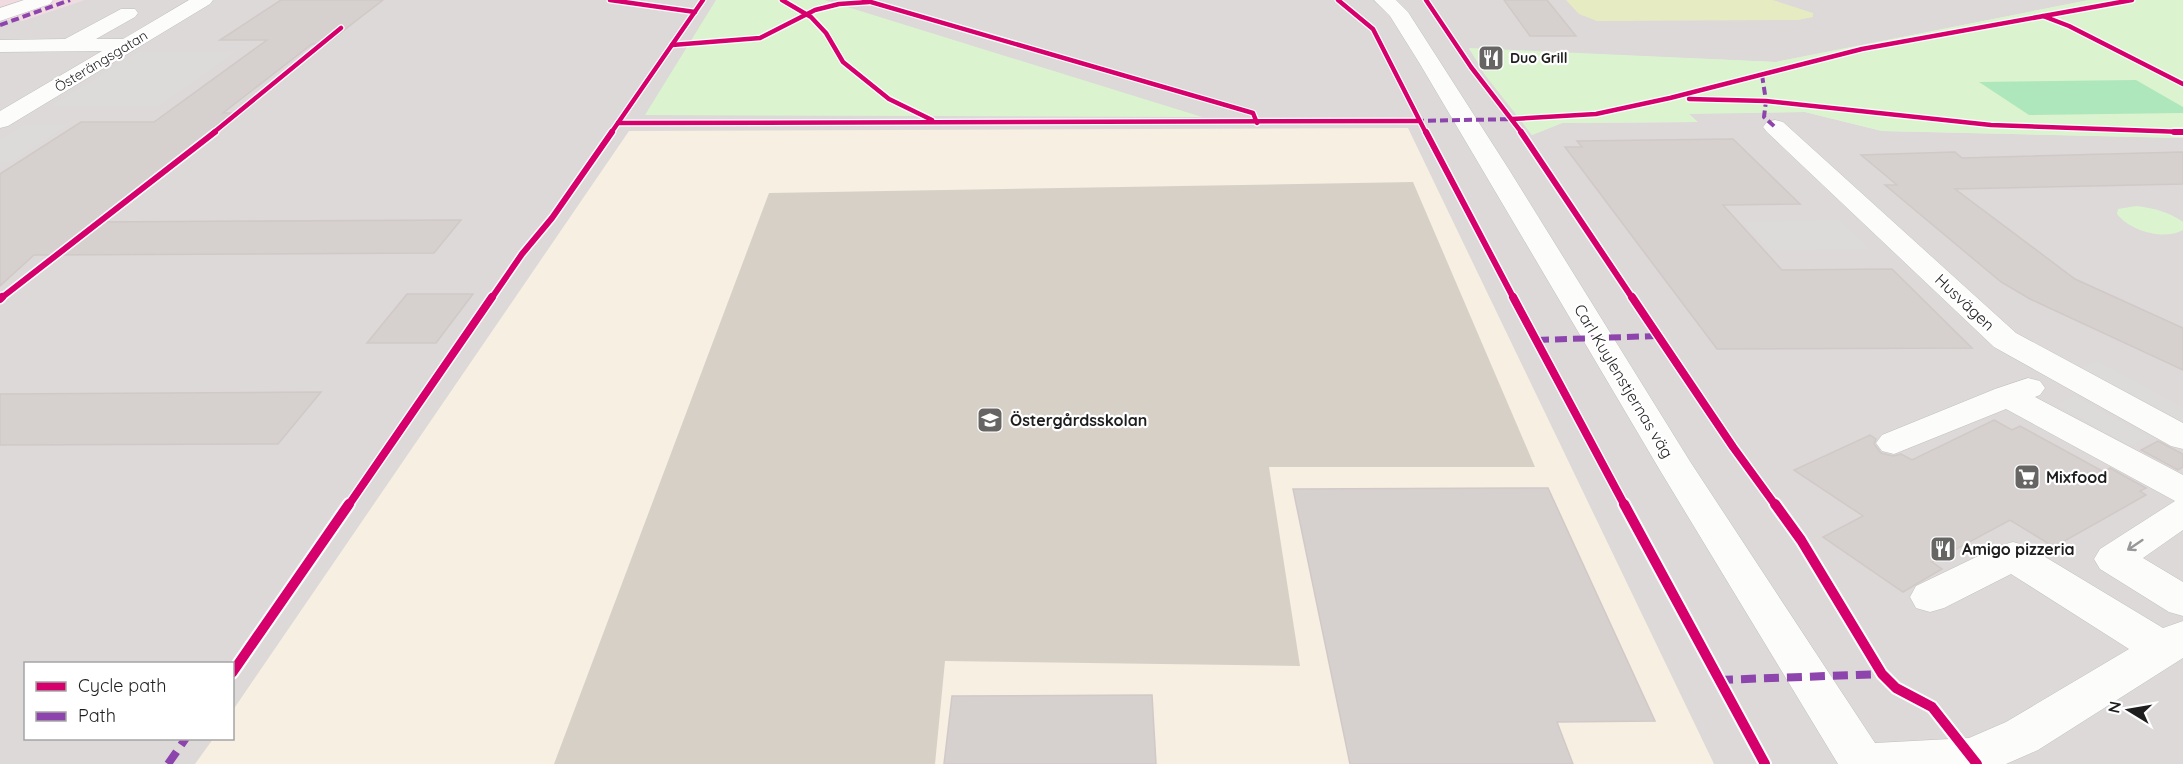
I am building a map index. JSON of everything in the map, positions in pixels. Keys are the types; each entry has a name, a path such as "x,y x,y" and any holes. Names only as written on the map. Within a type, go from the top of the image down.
{"street":[{"path":"0,15 43,0"},
{"name":"Österängsgatan","path":"0,121 202,0"},
{"name":"Carl Kuylenstjernas väg","path":"1384,0 1398,12 1472,125 1544,251 1863,764"},
{"path":"70,45 128,13"},
{"path":"0,46 126,45"},
{"name":"Husvägen","path":"1775,127 2005,340 2183,438"},
{"path":"1894,443 2064,373"},
{"path":"2007,396 2183,490"},
{"path":"2183,512 2114,559 2183,601"},
{"path":"1863,764 1972,758 2022,736 2173,643 2013,556 1930,597"}],"shaded area":[{"path":"0,0 84,0 22,21 0,19"},
{"path":"84,0 2089,0 1776,62 1469,49 1532,135 1562,123 1697,122 1688,113 1805,112 1882,131 2183,138 2183,764 0,764 0,19 22,21"},
{"path":"237,51 159,106 51,106 138,52"},
{"path":"24,125 68,125 11,162 0,162 0,140"},
{"name":"Östergårdsskolan","path":"1408,128 1714,764 195,764 212,740 234,740 234,709 629,131"},
{"path":"1413,182 1535,467 1269,467 1300,666 945,661 935,764 554,764 769,193"},
{"path":"1839,220 1869,249 1769,250 1743,222"},
{"path":"2097,361 2183,407 2183,430 2074,371"},
{"path":"2075,396 2149,437 2130,446 2056,404"}],"green space":[{"path":"716,0 825,0 1202,117 645,115"},
{"path":"1566,0 1773,0 1813,13 1813,17 1798,20 1597,21 1579,14"},
{"path":"2089,0 2183,0 2183,138 1882,131 1805,112 1689,114 1698,122 1562,123 1532,135 1485,75 1469,48 1776,62"},
{"path":"2136,80 2183,107 2183,113 2029,115 1979,82"},
{"path":"2136,206 2155,209 2172,216 2183,222 2183,230 2167,235 2148,233 2130,225 2117,214 2118,209"}],"building":[{"path":"281,0 383,0 326,44 312,44 223,113 237,113 93,222 461,220 434,253 34,255 0,286 0,174 81,122 154,122 267,40 220,40"},
{"path":"1504,0 1547,0 1576,36 1530,36"},
{"path":"1733,139 1800,204 1723,205 1782,270 1892,269 1972,348 1717,349 1565,147 1582,147 1577,141"},
{"path":"1955,152 1962,158 2183,152 2183,184 1955,189 2075,279 2183,328 2183,370 2030,299 2001,282 1885,185 1897,185 1861,155"},
{"path":"407,294 473,294 436,343 367,343"},
{"path":"321,392 278,444 0,445 0,394"},
{"path":"1994,420 2012,430 2020,426 2104,472 2110,468 2146,488 2140,491 2146,495 2054,547 2010,520 1932,562 1942,569 1903,592 1823,537 1863,516 1794,470 1870,435 1876,439 1874,444 1881,453 1893,456 1901,454 1912,460"},
{"path":"2158,441 2183,454 2183,467 2178,470 2141,450"},
{"path":"1548,488 1655,721 1557,722 1573,764 1350,764 1293,489"},
{"path":"1152,695 1156,764 944,764 952,696"}],"marked path":[{"path":"0,25 70,0"},
{"path":"1762,75 1766,101 1764,117 1775,127"},
{"path":"1416,121 1515,119"},
{"path":"1537,340 1657,336"},
{"path":"1718,680 1882,674"},
{"path":"168,764 185,740"}],"cycle path":[{"path":"610,0 695,12"},
{"path":"234,670 522,254 552,218 703,0"},
{"path":"782,0 811,17 826,33 843,62 889,99 932,120"},
{"path":"864,0 1253,113 1257,123"},
{"path":"1338,0 1373,29 1583,429 1765,764"},
{"path":"1426,0 1471,67 1512,119 1733,447 1801,540 1882,674 1896,688 1932,707 1977,764"},
{"path":"1512,119 1596,114 1670,98 1862,49 2132,0"},
{"path":"672,45 760,38 815,10 839,4 869,2"},
{"path":"2043,16 2069,26 2183,84"},
{"path":"0,299 244,109 341,28"},
{"path":"1689,99 1766,101 1991,125 2183,132"},
{"path":"618,123 1419,121"}],"place":[{"name":"Duo Grill","path":"1491,58"},
{"name":"Östergårdsskolan","path":"990,420"},
{"name":"Mixfood","path":"2027,477"},
{"name":"Amigo pizzeria","path":"1943,549"}]}
